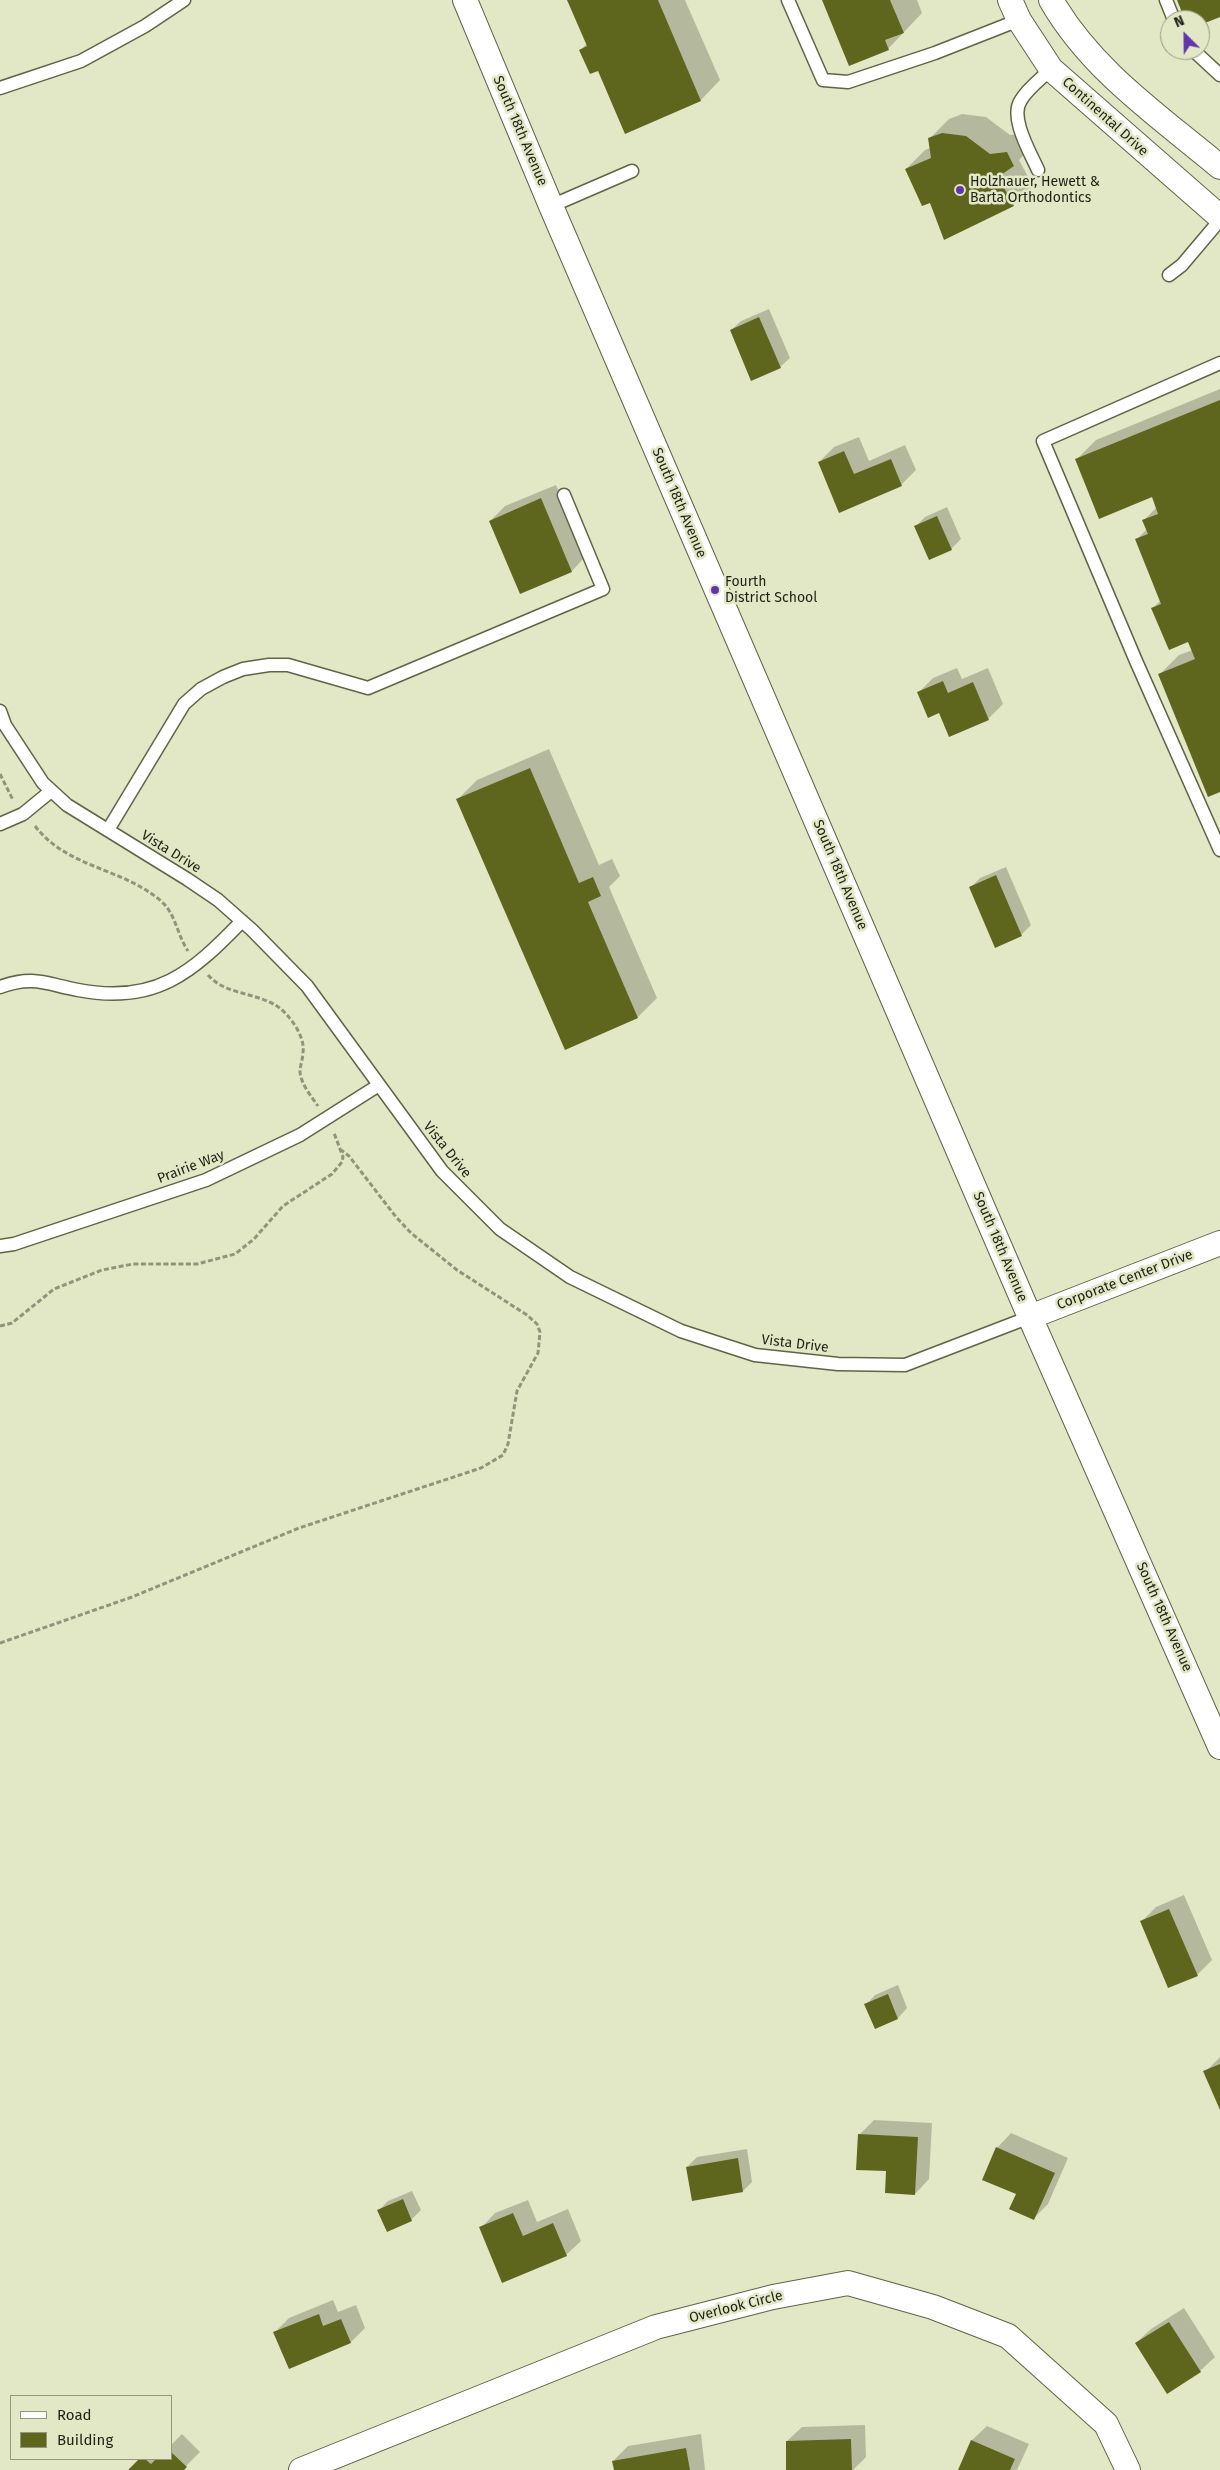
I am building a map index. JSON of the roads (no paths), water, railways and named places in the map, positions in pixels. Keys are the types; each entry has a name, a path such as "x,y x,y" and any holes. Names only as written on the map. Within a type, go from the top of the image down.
{"street":[{"name":"South 18th Avenue","path":"465,0 1030,1317 1220,1747"},
{"path":"1051,0 1074,37 1102,68 1220,167"},
{"name":"Continental Drive","path":"1015,10 1051,69 1220,218"},
{"name":"Corporate Center Drive","path":"1030,1317 1220,1243"},
{"name":"Overlook Circle","path":"300,2470 656,2327 773,2298 848,2283 933,2307 1008,2336 1106,2424 1128,2470"}],"lane":[{"path":"0,88 80,61 145,26 184,0"},
{"path":"788,0 822,80 848,82 935,53 1015,10"},
{"path":"1204,60 1220,75"},
{"path":"1038,170 1017,121 1016,112 1020,101 1051,69"},
{"path":"552,206 632,171"},
{"path":"1169,275 1182,265 1220,218"},
{"path":"1220,363 1043,441 1136,661 1220,850"},
{"path":"108,830 184,704 201,689 223,677 242,669 269,665 288,665 368,688 603,589 564,495"},
{"name":"Vista Drive","path":"0,710 5,725 43,783 51,791 67,805 218,900 242,921 307,986 442,1171 500,1229 570,1277 681,1331 755,1355 838,1364 905,1365 1030,1317"},
{"path":"0,824 24,814 51,791"},
{"path":"0,987 19,981 40,980 77,990 125,994 151,989 187,972 242,921"},
{"name":"Prairie Way","path":"0,1246 23,1241 206,1180 300,1135 379,1085"}],"place":[{"name":"Holzhauer, Hewett & Barta Orthodontics","path":"960,190"},
{"name":"Fourth District School","path":"715,590"}]}
